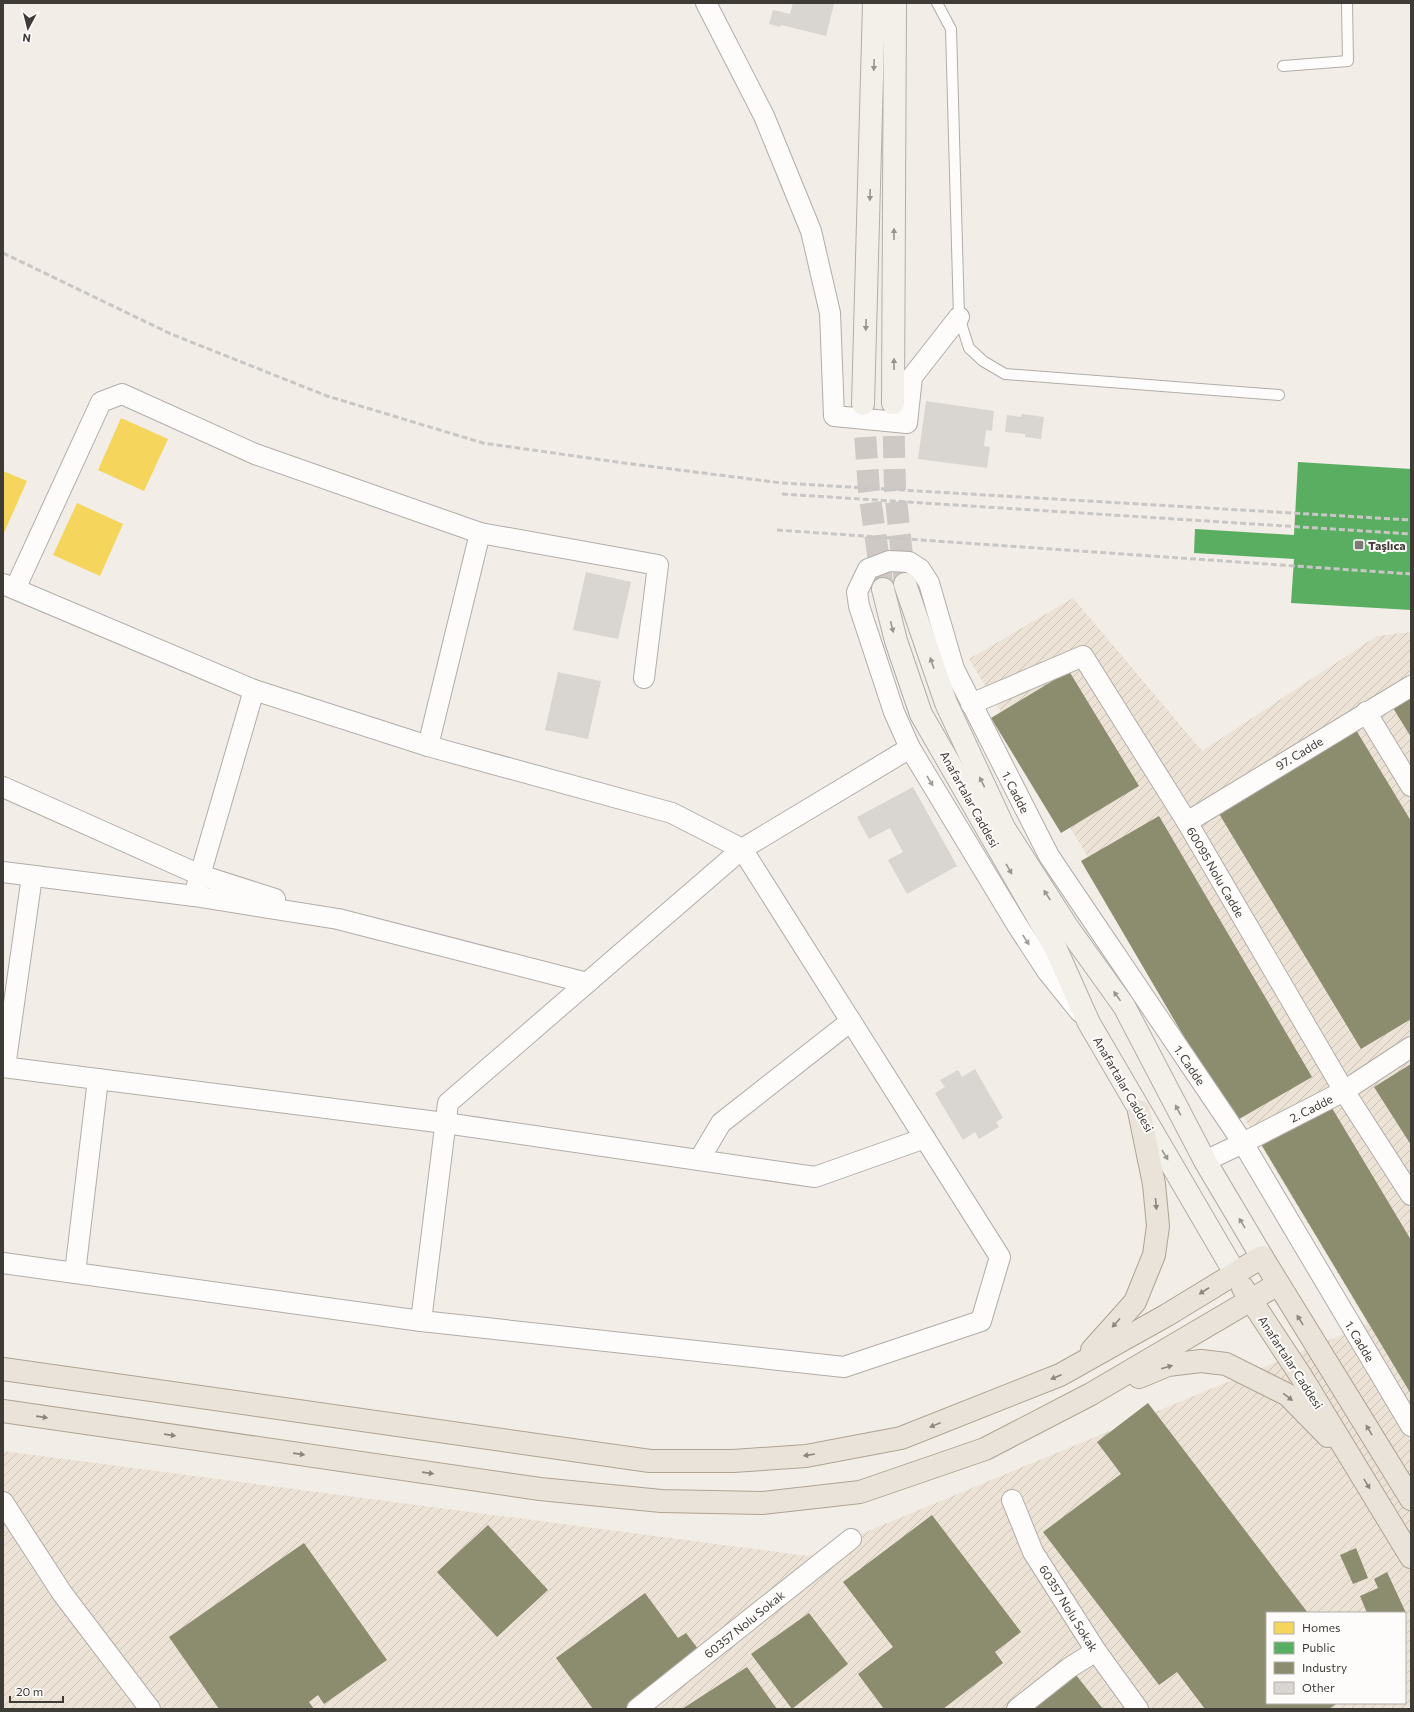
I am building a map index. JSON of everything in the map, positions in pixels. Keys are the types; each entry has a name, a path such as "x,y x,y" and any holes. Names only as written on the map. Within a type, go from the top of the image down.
{"main road":[{"path":"863,404 874,3"},
{"path":"894,403 895,3"},
{"name":"Anafartalar Caddesi","path":"905,584 946,703 1004,828 1068,928 1124,1006 1205,1161 1278,1284 1411,1499"},
{"name":"Anafartalar Caddesi","path":"883,589 896,641 921,714 1055,947 1089,1023 1234,1273 1301,1376 1411,1557"},
{"path":"1079,1364 1135,1302 1154,1255 1158,1226 1154,1184 1139,1111"},
{"path":"3,1369 650,1461 733,1461 806,1456 901,1438 1060,1375 1167,1315 1262,1257"},
{"path":"3,1411 540,1489 661,1501 762,1503 860,1492 985,1449 1091,1394 1278,1284"},
{"path":"1091,1394 1138,1378 1168,1365 1201,1362 1226,1364 1288,1395 1354,1462"}],"street":[{"path":"706,3 764,116 811,231 830,314 834,416 907,423 912,377 959,317"},
{"path":"3,1263 421,1321 844,1367 981,1321 1000,1257 742,849 672,813 428,746 254,690 9,586 101,402 122,394 255,454 480,533 658,565 644,678"},
{"path":"428,746 480,533"},
{"name":"1. Cadde","path":"1089,1023 1047,971 1017,925 910,748 894,712 859,606 857,592 868,569 889,561 909,562 920,570 929,583 954,670 1049,856 1243,1143 1411,1426"},
{"name":"60095 Nolu Cadde","path":"971,704 1083,656 1187,822 1344,1091 1411,1194"},
{"name":"97. Cadde","path":"1187,822 1411,686"},
{"path":"194,896 254,690"},
{"path":"1366,712 1411,786"},
{"path":"421,1321 448,1103 742,849 910,748"},
{"path":"3,787 200,875 338,919 586,983"},
{"path":"3,872 194,896 338,919"},
{"path":"32,876 4,1067 445,1123 815,1177 925,1138"},
{"path":"700,1160 721,1123 851,1020"},
{"name":"2. Cadde","path":"1205,1161 1344,1091 1411,1047"},
{"path":"75,1273 98,1079"},
{"name":"60357 Nolu Sokak","path":"1012,1500 1033,1552 1096,1651 1138,1709"},
{"path":"3,1502 62,1593 150,1709"},
{"name":"60357 Nolu Sokak","path":"637,1709 851,1539"},
{"path":"1017,1709 1069,1668 1096,1651"}],"lane":[{"path":"937,3 951,29 959,317 969,348 983,361 1005,374 1279,395"},
{"path":"1283,66 1348,61 1347,3"}],"shaded area":[{"path":"1073,598 1202,751 1377,636 1411,632 1411,1709 3,1709 3,1451 808,1556 1368,1324 969,659"}],"building: Homes":[{"path":"121,418 168,439 144,491 98,470"},
{"path":"3,471 27,481 3,535"},
{"path":"77,503 123,524 100,576 53,555"}],"building: Public":[{"name":"Taşlıca","path":"1298,462 1411,469 1411,610 1291,603 1294,559 1194,553 1195,529 1294,535"}],"building: Industry":[{"path":"1069,671 1139,786 1061,833 991,718"},
{"path":"1411,697 1411,737 1393,708"},
{"path":"1356,730 1411,821 1411,1019 1361,1049 1218,812"},
{"path":"1159,816 1312,1077 1234,1122 1081,861"},
{"path":"1411,1064 1411,1145 1374,1087"},
{"path":"1329,1103 1411,1240 1411,1394 1261,1144"},
{"path":"1148,1403 1307,1612 1266,1612 1266,1704 1336,1704 1329,1709 1205,1709 1177,1672 1159,1685 1043,1532 1121,1474 1097,1442"},
{"path":"932,1515 1021,1632 995,1652 1003,1663 943,1709 884,1709 858,1674 893,1647 843,1582"},
{"path":"488,1525 548,1590 497,1637 437,1572"},
{"path":"304,1543 387,1660 324,1704 318,1695 309,1702 314,1709 219,1709 169,1637"},
{"path":"1356,1548 1368,1578 1353,1584 1340,1555"},
{"path":"1387,1572 1406,1612 1367,1612 1360,1596 1378,1588 1374,1579"},
{"path":"645,1593 678,1638 686,1633 701,1653 628,1709 593,1709 556,1658"},
{"path":"809,1613 848,1664 792,1709 751,1654"},
{"path":"747,1667 777,1709 682,1709"},
{"path":"1072,1670 1103,1709 1022,1709"}],"building: Other":[{"path":"793,3 834,4 826,36 781,25 780,27 769,24 773,10 790,14"},
{"path":"926,401 994,411 992,431 986,430 984,446 990,447 987,468 918,459"},
{"path":"1022,414 1044,417 1041,439 1025,437 1025,434 1005,432 1007,415 1021,417"},
{"path":"586,572 631,582 618,639 573,630"},
{"path":"558,672 601,681 588,739 545,730"},
{"path":"913,787 957,866 907,894 888,860 903,852 890,828 869,839 857,817"},
{"path":"975,1069 1003,1118 996,1122 999,1127 979,1139 975,1132 963,1140 935,1093 945,1087 940,1080 958,1070 962,1077"}],"tunnel":[{"path":"893,403 895,490 905,584"},
{"path":"863,404 869,491 883,589"}],"railway":[{"path":"3,253 171,334 327,396 483,443 782,483 1411,520"},
{"path":"782,494 1411,534"},
{"path":"777,530 1411,574"}],"place":[{"name":"Taşlıca","path":"1359,545"}]}
